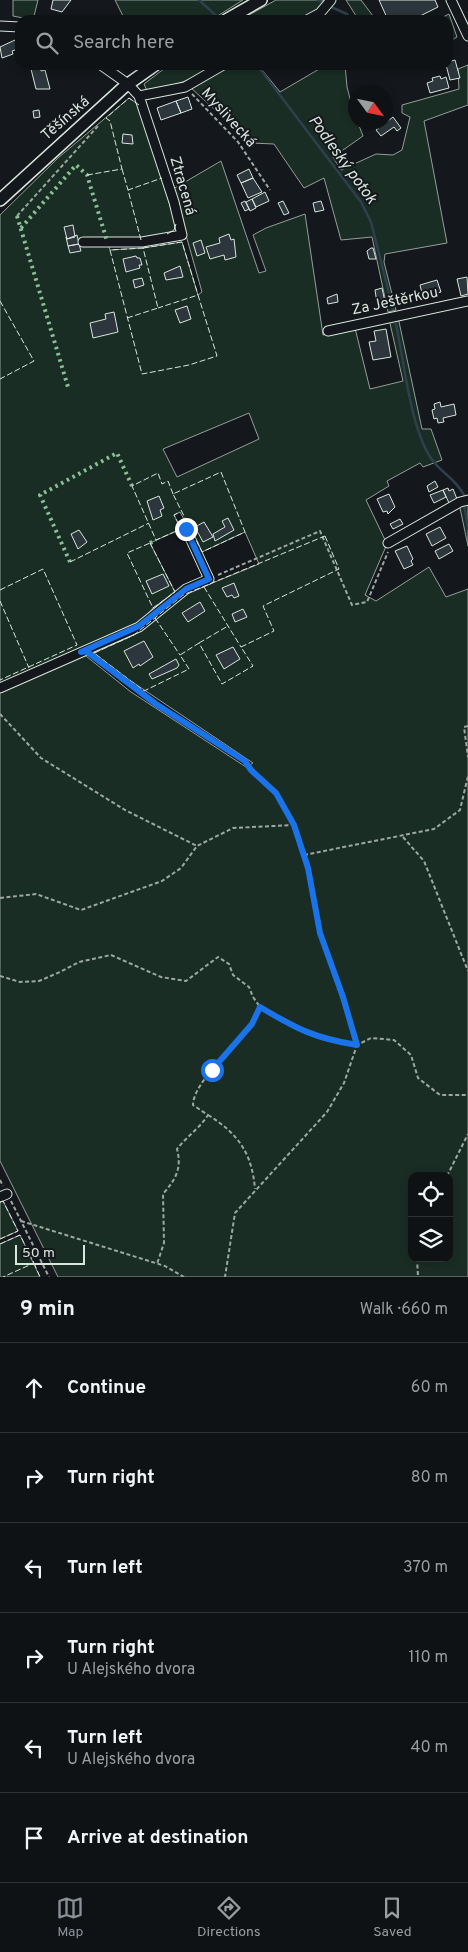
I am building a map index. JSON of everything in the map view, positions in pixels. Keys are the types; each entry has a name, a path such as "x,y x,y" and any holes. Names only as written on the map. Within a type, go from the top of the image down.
{"main road":[{"path":"235,15 261,0"},
{"name":"Těšínská","path":"0,200 128,84 149,70"}],"street":[{"path":"316,15 331,0"},
{"path":"451,0 468,36"},
{"path":"0,26 15,26"},
{"name":"Ztracená","path":"83,242 142,242 182,235 174,202 139,96 128,84 108,70"},
{"path":"139,96 185,87 214,70"},
{"name":"Za Ještěrkou","path":"328,331 468,301"},
{"path":"390,542 460,502 468,500"},
{"path":"0,688 139,626 186,589 209,579 186,529"}],"path":[{"name":"Myslivecká","path":"185,87 238,142 270,190"},
{"path":"18,216 99,124"},
{"path":"209,579 320,530 352,605 367,602 390,542"},
{"path":"81,652 86,651 156,704 245,761 251,770 276,793 294,825 304,854 320,933 343,997 357,1045 344,1083 327,1112 235,1213 225,1277"},
{"path":"0,714 41,758 125,810 197,846"},
{"path":"468,726 464,727 468,757"},
{"path":"304,854 434,829 460,810 468,776"},
{"path":"0,898 36,894 81,910 162,881 181,868 197,846 233,828 294,825"},
{"path":"403,836 424,861 468,971"},
{"path":"0,976 20,982 39,981 78,962 111,955 160,977 186,981 218,957 229,964 233,975 250,987 253,997 260,1007 296,1029 322,1039 357,1045 371,1038 394,1040 411,1055 418,1078 440,1095 468,1095"},
{"path":"255,1190 253,1169 242,1144 230,1131 193,1105 193,1098 212,1070 252,1024 260,1007"},
{"path":"157,1264 164,1243 163,1194 175,1180 181,1163 177,1149 193,1131 202,1126 208,1115"},
{"path":"450,1172 468,1134"},
{"path":"0,1180 3,1195 21,1221 49,1277"},
{"path":"21,1221 157,1264 184,1277"},
{"path":"417,1262 418,1277"}],"green space":[{"path":"13,0 38,0 34,15 13,16"},
{"path":"115,0 243,0 219,15 122,15"},
{"path":"276,0 331,0 312,15 249,15"},
{"path":"346,0 361,0 372,15 355,15"},
{"path":"453,26 457,37 453,39"},
{"path":"468,65 468,105 424,121 447,243 385,254 384,262 396,310 388,312 372,237 341,240 324,178 304,188 274,144 251,143 190,87 219,70 262,70 280,92 317,70 345,70 348,91 348,130 361,130 363,136 333,157 341,170 376,154 393,155 402,150 410,117 402,113 402,105 459,89 458,69"},
{"path":"162,70 209,70 166,87 147,91 144,84"},
{"path":"129,98 139,105 176,225 174,230 165,235 107,241 110,250 143,248 182,242 198,295 202,292 173,189 221,161 259,273 266,271 253,235 266,228 305,214 323,335 355,328 370,389 403,381 389,319 398,317 422,429 431,429 442,460 423,467 420,463 387,481 389,486 366,500 387,544 365,595 376,601 429,567 446,597 468,589 468,1277 58,1277 0,1161 0,215 58,158","holes":["249,413 259,439 177,477 163,449","180,512 202,552 245,532 259,564 183,595 134,635 94,653 128,679 253,763 246,767 131,692 81,652 80,649 142,621 153,608 175,592 150,543 181,529 174,515"]},
{"path":"468,502 468,546 460,505"},
{"path":"3,1201 18,1231 0,1239 0,1202"},
{"path":"20,1235 40,1277 0,1277 0,1244"}],"building":[{"path":"53,0 71,0 62,12 51,9"},
{"path":"379,0 435,0 438,7 422,15 386,15"},
{"path":"15,40 13,54 2,58 0,47"},
{"path":"455,60 460,78 450,80 447,70 453,70 453,61"},
{"path":"31,70 45,70 50,89 36,89"},
{"path":"440,76 441,79 446,77 449,88 430,93 427,83 433,81 432,78"},
{"path":"188,97 192,109 181,113 176,101"},
{"path":"176,101 181,113 161,120 157,108"},
{"path":"39,110 40,117 34,118 33,111"},
{"path":"393,117 401,128 397,131 394,127"},
{"path":"376,130 390,130 381,136"},
{"path":"123,134 132,135 133,144 122,143"},
{"path":"249,169 253,178 241,183 237,175"},
{"path":"253,178 262,192 248,198 241,183"},
{"path":"265,192 269,201 256,207 252,199"},
{"path":"252,199 256,208 250,211 246,202"},
{"path":"245,201 249,209 245,211 241,203"},
{"path":"283,201 289,213 284,215 278,203"},
{"path":"321,201 324,210 315,212 313,203"},
{"path":"73,225 75,237 67,239 64,227"},
{"path":"229,234 231,240 234,239 236,257 225,260 224,255 210,259 206,247 220,243 219,238"},
{"path":"77,235 79,244 68,246 66,237 67,239"},
{"path":"201,240 205,253 197,256 193,243"},
{"path":"79,244 81,251 70,253 68,246"},
{"path":"373,248 376,259 369,259 367,251"},
{"path":"136,256 140,258 142,265 139,265 140,268 126,272 123,259"},
{"path":"180,266 183,277 166,280 164,273"},
{"path":"467,277 468,294 461,296 457,279"},
{"path":"142,278 144,285 135,288 133,280"},
{"path":"437,280 441,292 423,297 420,285"},
{"path":"382,288 385,302 377,303 375,290"},
{"path":"337,294 338,302 328,304 327,298"},
{"path":"187,306 191,319 180,323 175,310"},
{"path":"114,312 118,332 93,338 90,323 106,319 105,314"},
{"path":"386,329 391,357 373,360 369,342 376,341 374,331"},
{"path":"440,402 441,407 454,404 456,415 443,418 444,422 438,423 437,418 434,419 432,410 435,409 434,404"},
{"path":"435,481 438,487 429,492 427,486"},
{"path":"448,488 449,491 453,489 457,499 449,503 443,490"},
{"path":"443,490 446,497 434,503 430,495"},
{"path":"389,494 395,507 388,514 387,511 383,512 377,499"},
{"path":"159,496 164,508 160,510 162,516 153,520 147,501"},
{"path":"228,518 234,530 215,541 213,534 225,527 222,521"},
{"path":"400,519 403,524 393,529 390,524"},
{"path":"204,522 213,537 203,542 195,527"},
{"path":"440,527 446,538 432,546 426,534"},
{"path":"79,530 87,542 78,549 71,534"},
{"path":"449,544 453,551 439,559 435,551"},
{"path":"407,546 413,559 411,561 413,565 404,569 395,551"},
{"path":"163,574 169,586 152,594 146,581"},
{"path":"234,583 239,596 234,598 232,595 227,597 222,588"},
{"path":"200,602 205,611 188,622 182,613"},
{"path":"243,609 247,617 235,622 232,614"},
{"path":"144,641 153,657 140,666 139,664 133,668 124,651"},
{"path":"233,647 240,659 224,669 216,655"},
{"path":"176,659 179,665 177,668 152,679 149,674"}],"waterway":[{"name":"Podleský potok","path":"199,0 216,15"},
{"path":"318,0 323,3"},
{"path":"331,7 348,15"},
{"name":"Podleský potok","path":"261,70 361,202 371,222 393,309"},
{"name":"Podleský potok","path":"396,324 409,396 425,449 441,470 457,484 464,495"},
{"name":"Podleský potok","path":"464,504 468,529"}],"hedge":[{"path":"21,228 76,165 87,175 107,241"},
{"path":"17,216 68,387"},
{"path":"70,562 40,495 117,453 132,486"},
{"path":"150,543 156,540"}],"fence":[{"path":"87,175 122,169 110,121 106,118 129,98 139,105"},
{"path":"122,169 128,190"},
{"path":"141,240 128,190 162,178"},
{"path":"167,234 174,230 176,224"},
{"path":"143,248 182,242 198,295"},
{"path":"127,318 158,308 143,248 110,250 142,374 189,365 217,356 198,295 158,308"},
{"path":"0,301 34,361 0,379"},
{"path":"221,472 245,532 202,552 173,494 221,472"},
{"path":"173,494 168,481 162,484 158,473 132,486 156,540 181,529 174,515 180,512"},
{"path":"70,562 149,523"},
{"path":"325,536 339,569 263,606 274,631 241,647 253,666 222,684 199,643 180,655 189,669 144,691 94,653 134,635 183,595 325,536"},
{"path":"150,543 175,592 153,608 127,553 150,543"},
{"path":"0,590 43,569 77,645 0,680"},
{"path":"204,587 241,647"},
{"path":"0,601 29,668"},
{"path":"155,618 180,655"},
{"path":"199,643 228,626"},
{"path":"0,1202 3,1201 18,1231 0,1239"},
{"path":"0,1244 20,1235 34,1263 3,1277"},
{"path":"34,1263 40,1277"}],"route":[{"path":"186,529 209,579 186,589 139,626 108,642 81,652 86,651 156,704 245,761 251,770 276,793 294,825 308,868 320,933 343,997 357,1045 322,1039 296,1029 260,1007 252,1024 212,1070"}]}
